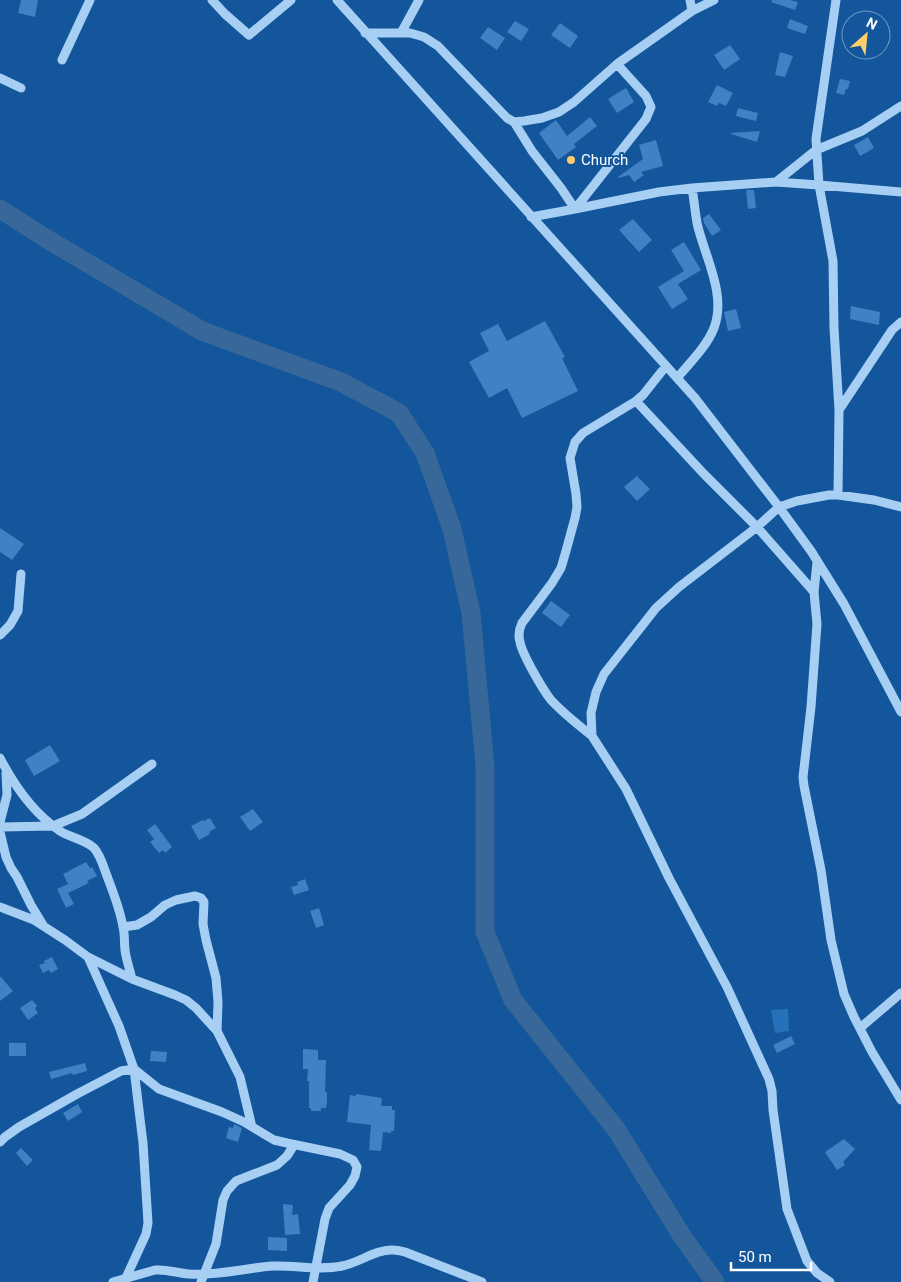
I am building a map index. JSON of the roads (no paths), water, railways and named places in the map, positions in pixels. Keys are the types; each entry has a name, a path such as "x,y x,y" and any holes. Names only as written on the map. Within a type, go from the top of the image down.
{"street":[{"path":"62,60 90,0"},
{"path":"212,0 249,35 291,0"},
{"path":"337,0 695,398 779,507 817,561 844,604 901,712"},
{"path":"401,33 419,0"},
{"path":"690,0 692,11"},
{"path":"514,122 542,118 559,112 574,102 617,64 692,11 714,0"},
{"path":"836,0 816,150 819,185 833,261 834,328 839,410 838,495"},
{"path":"366,32 410,34 424,37 438,46 507,118 514,122 532,151 575,209"},
{"path":"575,209 646,119 650,107 646,96 617,64"},
{"path":"0,78 21,88"},
{"path":"776,182 816,150 862,131 901,106"},
{"path":"531,217 659,192 776,182 901,192"},
{"path":"677,378 700,351 714,328 717,312 717,294 697,224 692,188"},
{"path":"839,410 892,330 901,322"},
{"path":"666,366 636,401 583,433 575,442 570,458 576,494 576,507 566,551 561,568 552,583 522,623 519,630 520,642 538,680 550,698 569,718 592,736 626,789 669,878 727,986 769,1080 787,1209 807,1261 817,1273 830,1282"},
{"path":"636,401 704,474 758,527 814,592"},
{"path":"592,736 591,713 596,692 604,674 656,608 679,586 758,527 779,507 829,495 874,500 901,507"},
{"path":"817,561 814,592 817,624 811,707 803,777 804,786 821,870 831,940 844,994 872,1052 901,1100"},
{"path":"0,634 10,625 18,611 21,574"},
{"path":"0,758 24,797 39,814 64,833 82,840 99,855 123,927 125,952 132,979"},
{"path":"0,827 53,826 82,814 152,764"},
{"path":"0,822 7,795 6,770"},
{"path":"0,832 11,868 43,925"},
{"path":"123,927 137,925 165,905 176,900 195,896 201,898 204,902 203,924 216,978 218,1002 217,1031"},
{"path":"0,908 34,920 88,957 132,979 186,1000 217,1031 240,1077 252,1127"},
{"path":"88,957 119,1026 134,1069 143,1143 148,1222 146,1234 125,1280"},
{"path":"860,1028 901,993"},
{"path":"0,1142 19,1127 62,1103 121,1071 134,1069 158,1089 222,1112 244,1122 274,1140 340,1154 353,1160 357,1167 350,1185 329,1208 325,1219 313,1282"},
{"path":"203,1278 216,1244 223,1200 227,1191 236,1180 277,1165 287,1156 294,1145"},
{"path":"113,1282 162,1269 203,1278 274,1266 316,1268 343,1266 384,1251 394,1250 405,1252 482,1282"}],"waterway":[{"path":"0,209 202,331 341,382 399,413 425,453 452,529 471,613 485,766 485,932 513,1000 616,1129 682,1236 715,1282"}],"place":[{"name":"Church","path":"571,160"}]}
